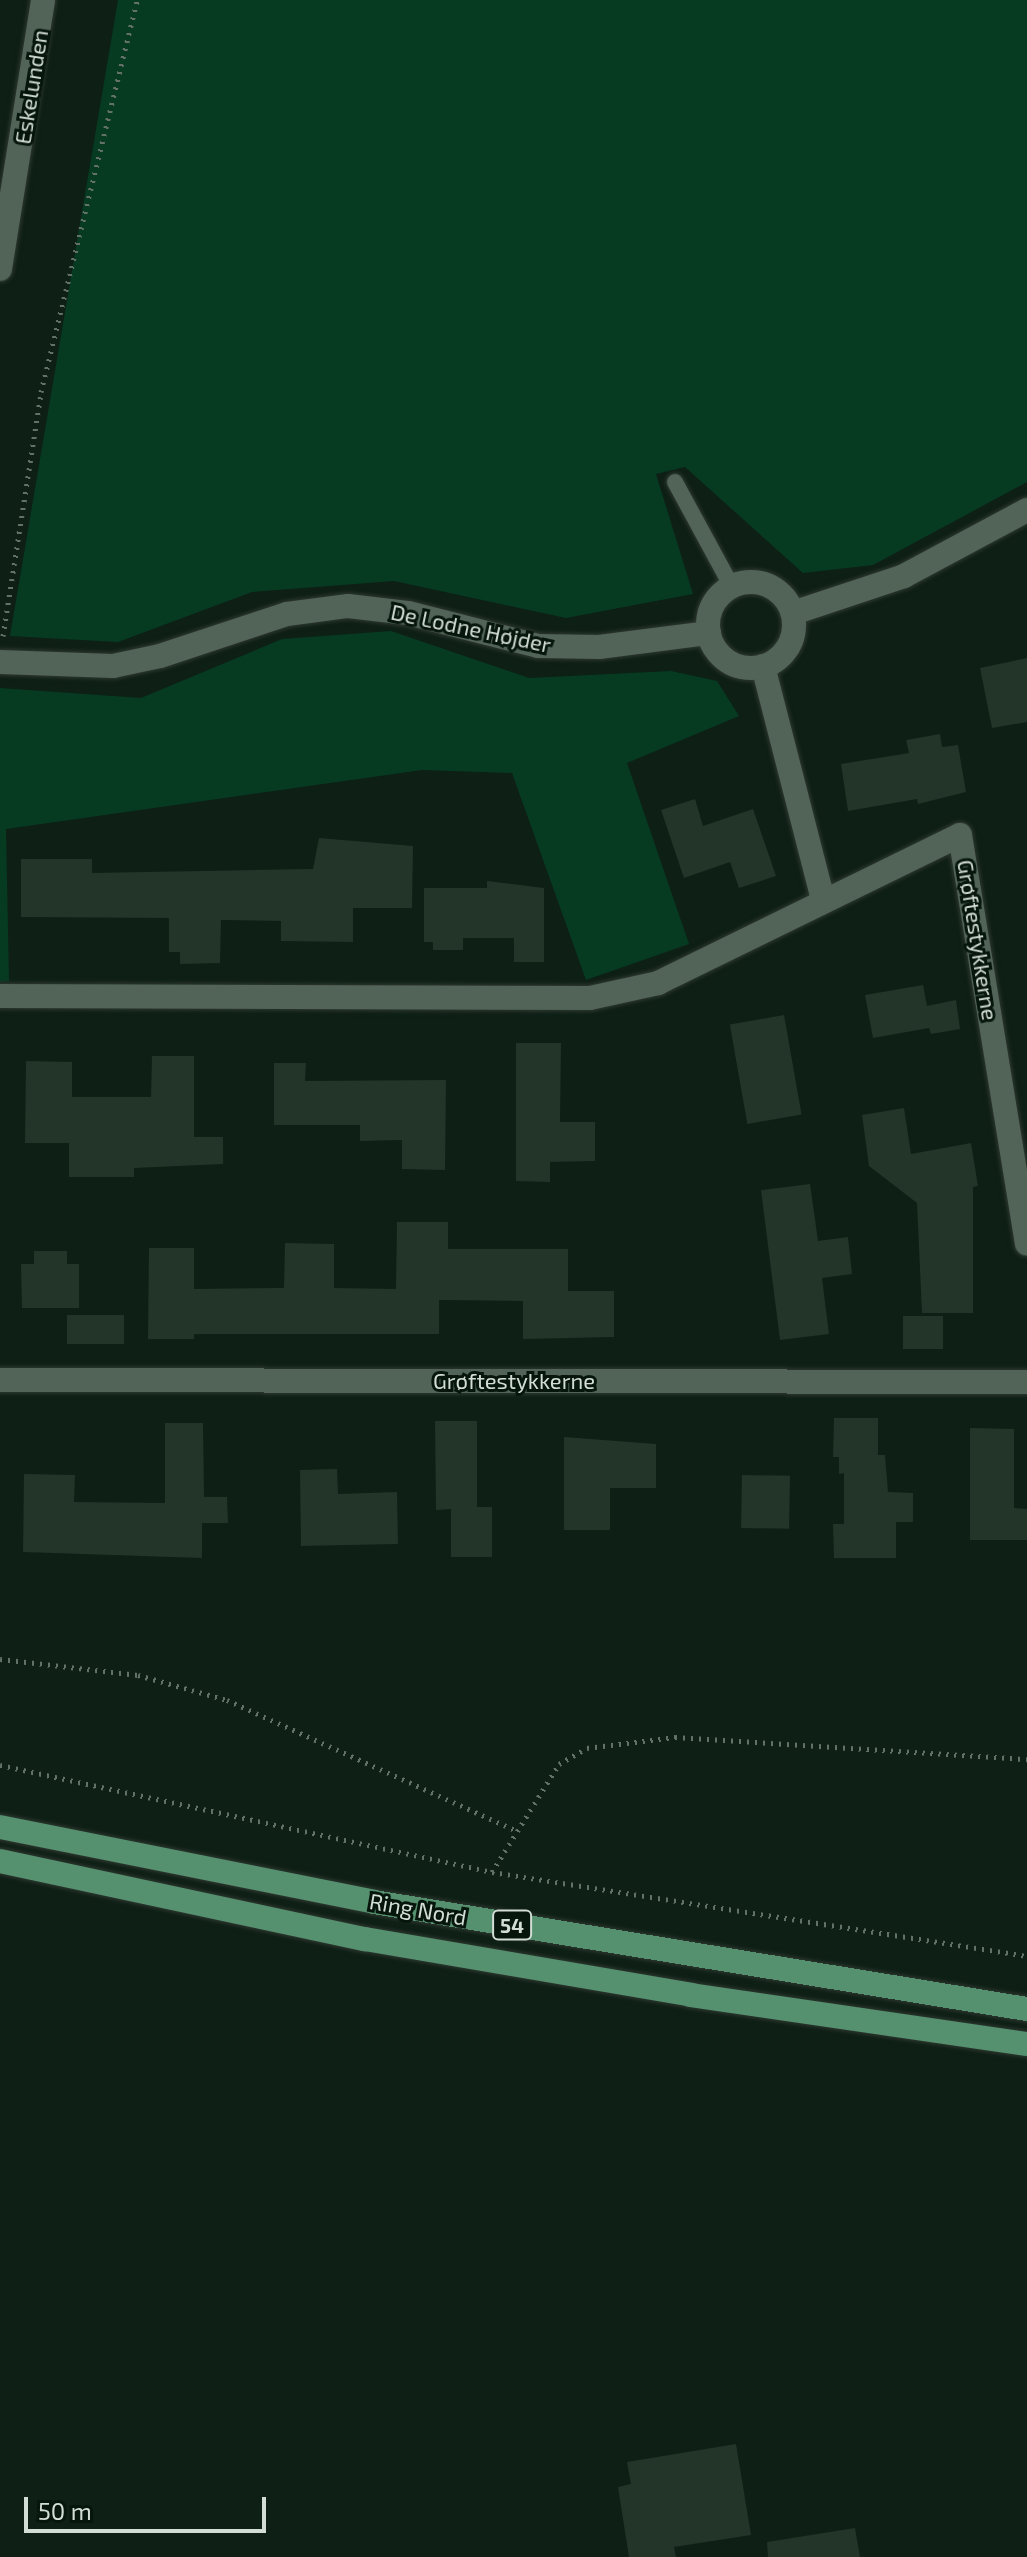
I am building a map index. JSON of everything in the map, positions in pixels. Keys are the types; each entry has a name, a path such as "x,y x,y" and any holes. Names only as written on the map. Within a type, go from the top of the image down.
{"highway":[{"name":"Ring Nord","path":"0,1827 374,1902 1027,2009"},
{"name":"Ring Nord","path":"0,1861 427,1950 691,1995 1027,2044"}],"street":[{"name":"Eskelunden","path":"0,269 43,0"},
{"path":"793,613 904,576 1027,510"},
{"path":"769,586 793,613 792,640 775,661 763,666 749,668 723,658 709,633 713,606 732,587 769,586"},
{"name":"De Lodne Højder","path":"1,654 113,666 160,656 287,614 348,606 408,613 538,646 599,647 709,633"},
{"path":"763,666 823,900"},
{"name":"Grøftestykkerne","path":"0,996 590,998 658,983 960,835 1027,1244"},
{"name":"Grøftestykkerne","path":"0,1380 1027,1382"}],"lane":[{"path":"675,482 732,587"}],"path":[{"path":"1,654 3,619 41,392 137,0"},
{"path":"0,1659 138,1675 227,1700 517,1831"},
{"path":"492,1872 559,1764 587,1748 675,1737 1027,1759"},
{"path":"0,1765 492,1872 1027,1956"}],"green space":[{"path":"118,0 1027,0 1027,482 873,565 803,573 685,467 656,474 693,594 566,618 394,581 252,592 118,642 10,636"},
{"path":"391,631 529,678 671,671 717,681 739,716 627,763 689,944 586,980 512,773 422,770 6,829 9,981 0,982 0,688 141,698 282,639"}],"building":[{"path":"1027,658 1027,722 992,728 980,668"},
{"path":"940,734 942,747 958,745 966,792 918,804 917,799 848,811 841,764 909,753 906,740"},
{"path":"695,799 703,826 753,809 776,876 739,888 730,862 684,878 661,810"},
{"path":"319,838 413,846 412,908 353,908 353,942 281,941 281,921 221,920 220,963 180,964 180,952 169,952 169,918 21,917 21,859 92,859 92,873 313,869"},
{"path":"487,881 544,888 544,962 514,962 514,938 463,938 463,950 433,950 433,942 424,942 424,888 487,888"},
{"path":"923,985 927,1006 956,1000 960,1029 931,1034 929,1028 873,1038 865,995"},
{"path":"784,1015 802,1114 747,1124 730,1025"},
{"path":"516,1043 561,1043 560,1122 595,1122 595,1161 550,1162 550,1182 516,1181"},
{"path":"152,1056 194,1056 194,1137 223,1137 223,1164 134,1168 134,1177 69,1177 69,1143 25,1143 26,1061 72,1062 72,1097 151,1097"},
{"path":"274,1063 306,1063 305,1081 446,1080 445,1170 402,1169 402,1140 360,1141 360,1125 274,1125"},
{"path":"904,1108 911,1154 971,1143 978,1186 973,1187 973,1313 922,1313 917,1203 869,1166 862,1115"},
{"path":"810,1184 818,1241 848,1237 852,1274 822,1278 829,1334 780,1340 761,1190"},
{"path":"397,1222 448,1222 448,1249 568,1249 568,1291 614,1291 614,1337 523,1339 523,1301 439,1300 439,1334 194,1334 194,1339 148,1339 149,1248 194,1248 194,1289 284,1288 285,1243 334,1244 334,1288 396,1289"},
{"path":"34,1251 67,1251 67,1264 79,1264 79,1308 22,1308 21,1264 34,1264"},
{"path":"67,1315 124,1315 124,1344 67,1344"},
{"path":"903,1316 943,1316 943,1349 903,1349"},
{"path":"834,1418 878,1418 878,1455 885,1455 888,1492 913,1493 913,1522 896,1522 896,1558 834,1558 833,1524 844,1524 844,1473 839,1474 839,1457 833,1457"},
{"path":"435,1421 477,1421 477,1507 492,1507 492,1557 451,1557 451,1509 436,1510"},
{"path":"165,1423 203,1423 204,1497 227,1497 228,1523 202,1523 202,1558 23,1552 24,1474 75,1475 74,1502 165,1503"},
{"path":"970,1428 1014,1429 1014,1508 1027,1509 1027,1540 970,1540"},
{"path":"564,1437 656,1444 656,1488 610,1488 610,1530 564,1530"},
{"path":"337,1469 338,1494 397,1492 398,1544 301,1546 300,1470"},
{"path":"742,1475 790,1476 789,1529 741,1528"},
{"path":"736,2444 751,2535 674,2547 676,2557 629,2557 618,2487 631,2484 627,2462"},
{"path":"855,2528 860,2557 768,2557 767,2542"}]}
